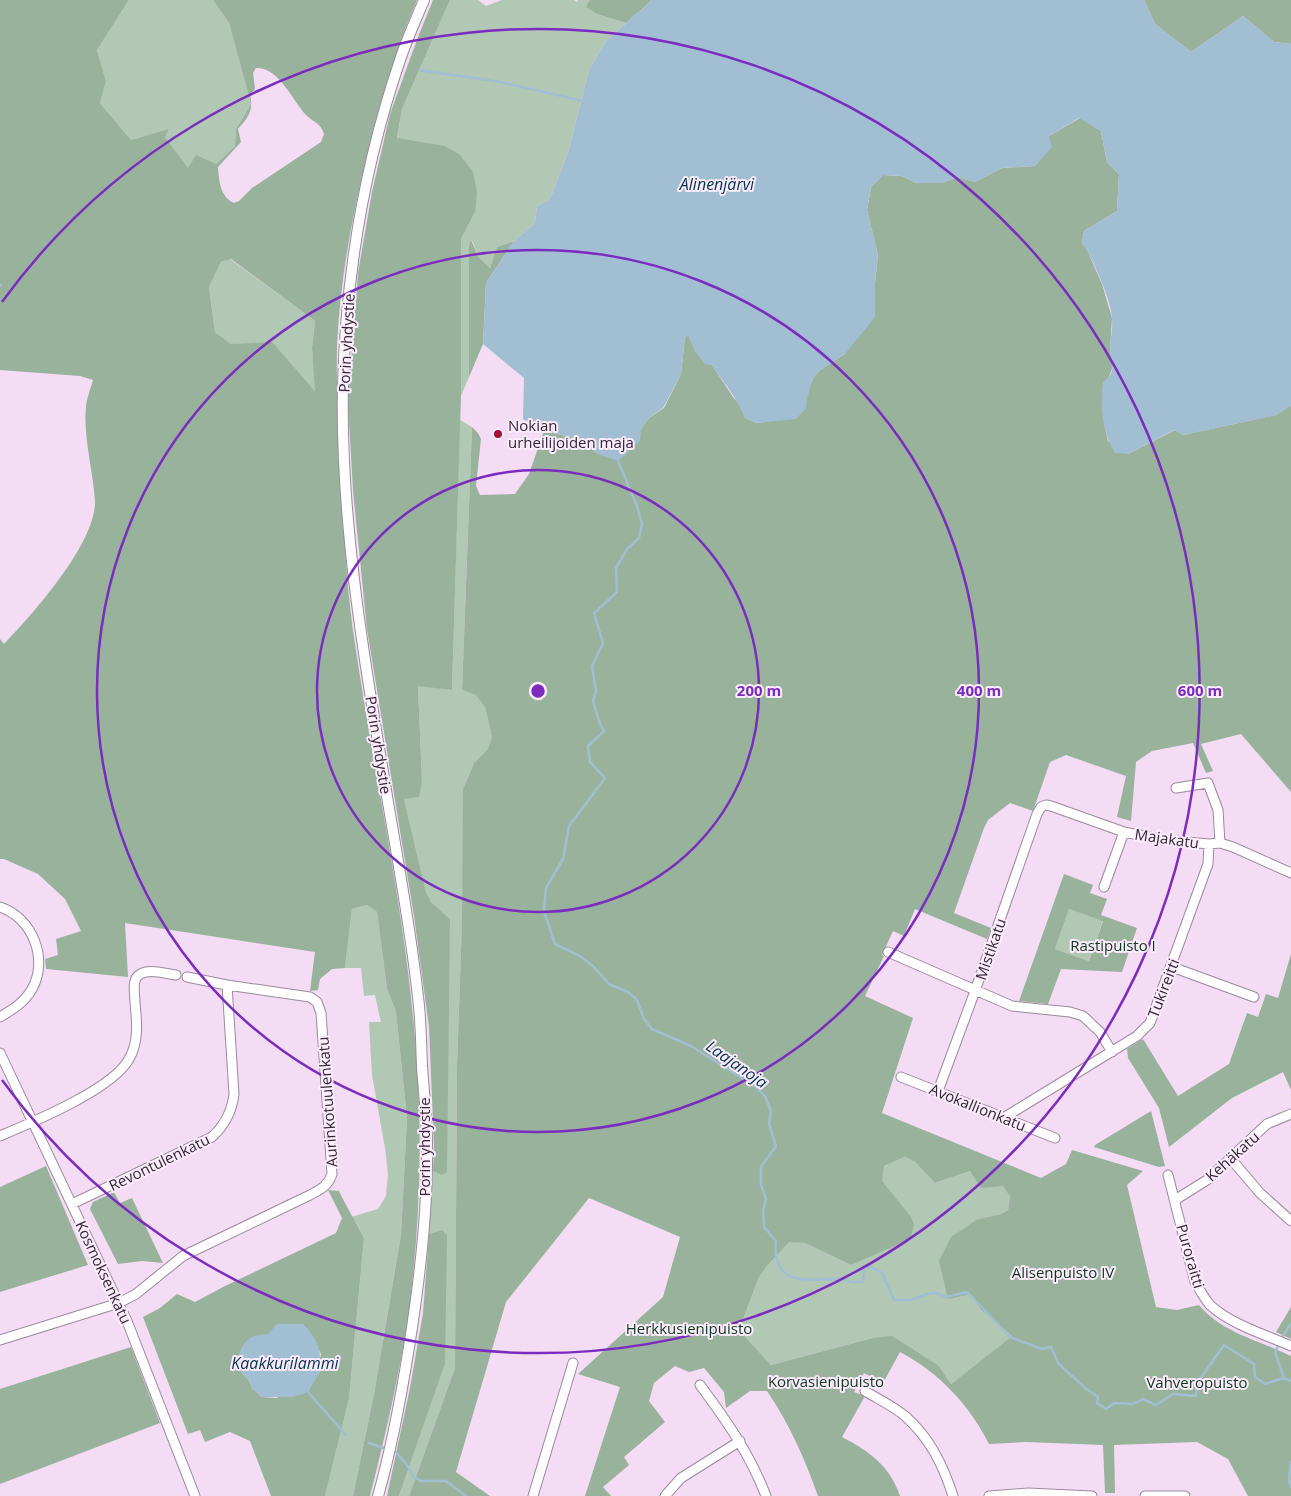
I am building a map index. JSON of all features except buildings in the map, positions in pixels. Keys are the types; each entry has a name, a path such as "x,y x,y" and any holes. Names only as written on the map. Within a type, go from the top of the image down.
{"main road":[{"name":"Porin yhdystie","path":"378,1496 395,1427 413,1325 421,1262 427,1157 419,1001 403,885 382,772 354,571 348,510 343,387 350,286 358,225 370,164 400,62 424,0"}],"street":[{"path":"1176,788 1208,783 1218,810 1220,844"},
{"name":"Majakatu","path":"1041,807 1051,806 1124,832 1164,840 1220,844 1234,847 1291,873"},
{"name":"Mistikatu","path":"938,1091 1041,807"},
{"path":"1104,887 1124,832"},
{"name":"Tukireitti","path":"1005,1117 1137,1036 1150,1023 1208,864 1209,844"},
{"path":"0,907 17,915 24,923 36,942 38,957 37,974 32,989 22,1003 0,1017"},
{"path":"888,952 1012,1006 1070,1012 1083,1016 1100,1032 1112,1052"},
{"path":"1172,967 1254,997"},
{"path":"0,1136 101,1087 121,1071 134,1048 137,1030 135,979 139,974 146,972 176,975"},
{"name":"Aurinkotuulenkatu","path":"119,1303 136,1294 183,1256 324,1187 329,1182 332,1174 321,1013 317,1002 310,997 187,977"},
{"name":"Revontulenkatu","path":"72,1204 212,1137 220,1130 233,1109 234,1094 227,985"},
{"name":"Kosmoksenkatu","path":"0,1053 119,1303 195,1496"},
{"name":"Avokallionkatu","path":"901,1077 1056,1138"},
{"name":"Kehäkatu","path":"1175,1200 1207,1180 1267,1124 1291,1114"},
{"path":"1231,1159 1260,1193 1291,1221"},
{"name":"Puroraitti","path":"1168,1175 1195,1282 1203,1296 1211,1306 1222,1313 1291,1346"},
{"path":"0,1340 119,1303"},
{"path":"533,1496 574,1363"},
{"path":"700,1385 740,1441 766,1496"},
{"path":"865,1391 904,1415 918,1429 939,1458 953,1496"},
{"path":"665,1496 682,1478 740,1441"},
{"path":"989,1496 1026,1493 1092,1496"},
{"path":"1145,1496 1185,1496"}],"green space":[{"path":"0,0 129,0 97,50 106,81 100,103 131,140 169,129 165,137 188,168 196,155 216,164 235,146 236,129 251,104 229,23 213,0 417,0 389,75 361,178 349,239 339,311 337,347 339,447 350,610 405,949 416,1051 420,1151 418,1217 408,1317 391,1407 370,1496 353,1496 374,1394 401,1235 407,1118 396,1012 387,989 377,912 367,905 352,909 345,968 332,969 320,979 318,990 310,991 315,952 125,923 128,977 46,969 45,959 58,955 56,939 81,931 65,899 38,874 0,859 0,639 4,644 46,597 74,557 93,518 95,501 85,418 93,380 80,376 0,370","holes":["256,68 264,69 278,78 301,109 319,125 324,134 321,142 252,188 239,201 234,203 223,192 218,167 241,142 238,129 251,109 250,95 255,89 253,73","231,259 315,321 312,348 315,391 272,342 231,344 215,332 209,287 221,262"]},
{"path":"129,0 213,0 229,23 251,104 236,129 235,146 216,164 188,169 165,137 168,130 131,140 100,103 106,81 97,50"},
{"path":"433,0 450,0 402,109 397,138 445,146 460,155 473,172 477,192 475,212 461,239 461,396 452,690 418,686 422,781 419,797 404,799 426,892 431,902 450,919 447,1172 441,1175 433,1171 434,1146 429,1027 414,916 367,629 353,491 348,402 358,273 372,192 390,114"},
{"path":"450,0 478,0 486,6 502,0 574,0 577,2 578,0 590,0 587,7 597,14 626,23 606,41 589,70 568,153 550,199 537,206 535,223 514,241 497,247 490,268 478,256 472,240 469,245 469,377 461,396 461,239 475,212 397,139 402,109"},
{"path":"590,0 652,0 626,23 597,14 586,7"},
{"path":"1144,0 1291,0 1291,44 1274,42 1243,16 1191,52 1155,24"},
{"path":"1080,118 1101,131 1107,162 1119,174 1117,211 1084,231 1082,243 1102,284 1112,318 1110,351 1113,366 1102,395 1104,423 1108,441 1128,454 1175,430 1183,435 1276,415 1291,405 1291,792 1241,734 1201,744 1213,771 1206,773 1193,743 1152,751 1136,762 1131,821 1117,817 1126,776 1066,755 1050,762 1033,811 1010,803 988,820 984,828 954,913 991,928 987,939 915,909 904,936 893,931 882,955 884,956 865,996 913,1018 882,1113 1041,1178 1066,1164 1072,1150 1143,1171 1127,1185 1156,1307 1177,1310 1199,1305 1219,1323 1291,1356 1291,1496 1248,1496 1228,1459 1197,1442 1114,1445 1115,1493 1105,1493 1103,1445 1026,1442 989,1444 972,1416 952,1391 928,1370 900,1352 883,1383 864,1373 854,1392 865,1396 842,1437 877,1460 891,1476 900,1496 818,1496 796,1442 767,1391 750,1391 726,1408 724,1392 704,1368 689,1372 675,1366 654,1383 649,1401 665,1422 624,1457 629,1465 603,1487 611,1496 585,1496 620,1387 578,1374 663,1297 680,1237 589,1198 506,1302 456,1472 490,1496 409,1496 455,1368 457,1066 462,922 463,789 474,763 488,749 492,737 485,707 476,695 462,690 472,427 481,439 476,486 480,495 515,494 529,474 544,431 579,439 598,454 641,429 648,419 664,408 681,374 685,337 689,334 695,351 712,365 740,405 745,418 757,423 770,421 806,408 806,399 813,378 820,370 845,354 875,283 878,255 867,210 871,187 883,175 902,176 916,183 942,183 958,177 975,182 1002,168 1035,166 1049,136","holes":["905,1157 915,1162 935,1183 970,1171 981,1188 1003,1186 1010,1197 1008,1210 1001,1214 978,1219 951,1237 939,1261 948,1299 971,1294 980,1309 1012,1336 951,1384 939,1366 892,1336 873,1338 771,1365 739,1330 759,1277 789,1242 805,1243 851,1265 910,1239 914,1225 911,1217 882,1181 884,1166"]},
{"path":"471,240 478,256 490,268 497,247 514,241 486,283 483,344 469,377 469,245"},
{"path":"230,259 315,321 312,348 316,392 272,343 231,344 215,332 209,287 221,262"},
{"path":"460,420 472,427 462,690 477,695 485,707 492,737 489,749 474,763 463,789 553,656 462,923 457,1066 455,1368 409,1496 399,1496 445,1364 442,1230 429,1234 433,1171 441,1175 450,919 431,902 426,892 404,799 422,781 418,685 452,690"},
{"name":"Rastipuisto I","path":"1064,874 1093,885 1090,893 1107,899 1101,915 1137,928 1122,972 1061,969 1048,1004 1019,1001","holes":["1069,909 1103,921 1089,961 1055,949"]},
{"path":"367,905 377,912 387,989 396,1012 407,1118 401,1235 374,1394 353,1496 325,1496 349,1399 364,1238 351,1217 378,1209 386,1196 388,1174 372,1075 369,1022 381,1022 375,995 364,996 361,968 345,968 352,909"},
{"path":"1069,909 1103,920 1089,961 1055,949"},
{"path":"1291,954 1291,1090 1283,1072 1232,1098 1169,1147 1159,1108 1128,1058 1127,1049 1143,1039 1178,1096 1229,1064 1247,1013 1258,1017 1266,994 1278,998"},
{"path":"1151,1111 1165,1166 1159,1167 1094,1147 1095,1145"},
{"path":"905,1157 915,1162 935,1183 970,1171 1003,1186 1010,1197 1008,1210 1001,1214 978,1219 971,1294 980,1309 1012,1336 951,1384 939,1366 873,1338 771,1365 739,1330 759,1277 789,1241 805,1243 851,1265 910,1217 881,1181 884,1166"},
{"path":"46,1166 88,1265 0,1292 0,1187"},
{"path":"328,1190 339,1191 364,1238 349,1399 325,1496 271,1496 250,1441 230,1432 205,1442 200,1430 188,1434 143,1317 160,1308 177,1294 195,1302 336,1233 342,1218","holes":["268,1334 318,1348 321,1354 319,1362 277,1398 262,1397 252,1388 249,1380 242,1373 240,1366 241,1361"]},
{"path":"114,1192 120,1203 132,1198 163,1263 142,1261 118,1264 90,1209 93,1202"},
{"path":"442,1230 447,1235 445,1364 399,1496 387,1496 410,1388 423,1313 429,1234"},
{"path":"1291,1307 1291,1339 1276,1332"},
{"path":"131,1347 160,1423 0,1484 0,1389"}],"water":[{"name":"Alinenjärvi","path":"652,0 1144,0 1155,24 1191,52 1243,16 1274,42 1291,44 1291,405 1277,415 1183,435 1174,430 1128,454 1115,453 1105,428 1102,400 1103,382 1112,372 1110,351 1111,312 1101,280 1082,243 1084,231 1117,211 1119,174 1107,162 1101,131 1079,118 1049,136 1052,147 1035,166 1002,168 975,182 958,177 942,183 916,183 902,176 883,175 871,187 867,210 878,255 875,283 875,317 845,354 820,370 813,378 806,408 796,419 757,423 745,418 734,397 712,365 705,364 695,351 688,335 685,337 681,374 663,408 648,419 641,429 640,441 618,461 598,454 579,439 544,431 523,419 524,378 483,344 486,283 514,241 535,223 537,206 550,199 568,153 589,70 606,41"},
{"name":"Kaakkurilammi","path":"277,1324 303,1324 310,1332 320,1352 319,1362 323,1367 308,1392 293,1397 262,1397 252,1388 249,1380 242,1373 241,1361 237,1358 248,1340 252,1337 268,1334"}],"waterway":[{"path":"419,70 500,82 583,101"},
{"name":"Laajanoja","path":"618,461 637,506 642,524 639,538 627,549 616,568 617,592 594,613 603,643 592,666 596,691 593,701 604,731 588,746 590,762 605,778 569,826 563,859 546,888 544,911 555,944 580,956 593,966 609,984 628,992 637,1000 644,1019 652,1029 691,1046 756,1087 765,1096 771,1111 769,1124 776,1146 761,1167 761,1185 766,1199 763,1211 764,1227 776,1241 776,1256 780,1267 786,1274 794,1278 816,1280 841,1279 851,1282 863,1282 864,1268 871,1267 882,1273 894,1300 911,1300 936,1293 946,1297 967,1292 1010,1337 1042,1349 1051,1347 1058,1363 1085,1388 1098,1397 1097,1403 1106,1409 1114,1403 1133,1404 1143,1399 1156,1405 1173,1394 1196,1396 1197,1383 1224,1345 1254,1364 1255,1377 1265,1384 1284,1378 1291,1381"},
{"path":"1281,1339 1291,1323"},
{"path":"1279,1344 1275,1352 1284,1378"},
{"path":"308,1392 346,1435"},
{"path":"369,1443 384,1448"},
{"path":"396,1452 413,1476 421,1481 446,1481 466,1496"},
{"name":"Laajanoja","path":"1291,1462 1289,1480 1291,1487"}],"place":[{"name":"Nokian urheilijoiden maja","path":"498,434"}],"park label":[{"name":"Alisenpuisto IV","path":"1063,1272"},
{"name":"Herkkusienipuisto","path":"689,1328"},
{"name":"Korvasienipuisto","path":"826,1381"},
{"name":"Vahveropuisto","path":"1197,1382"}]}
